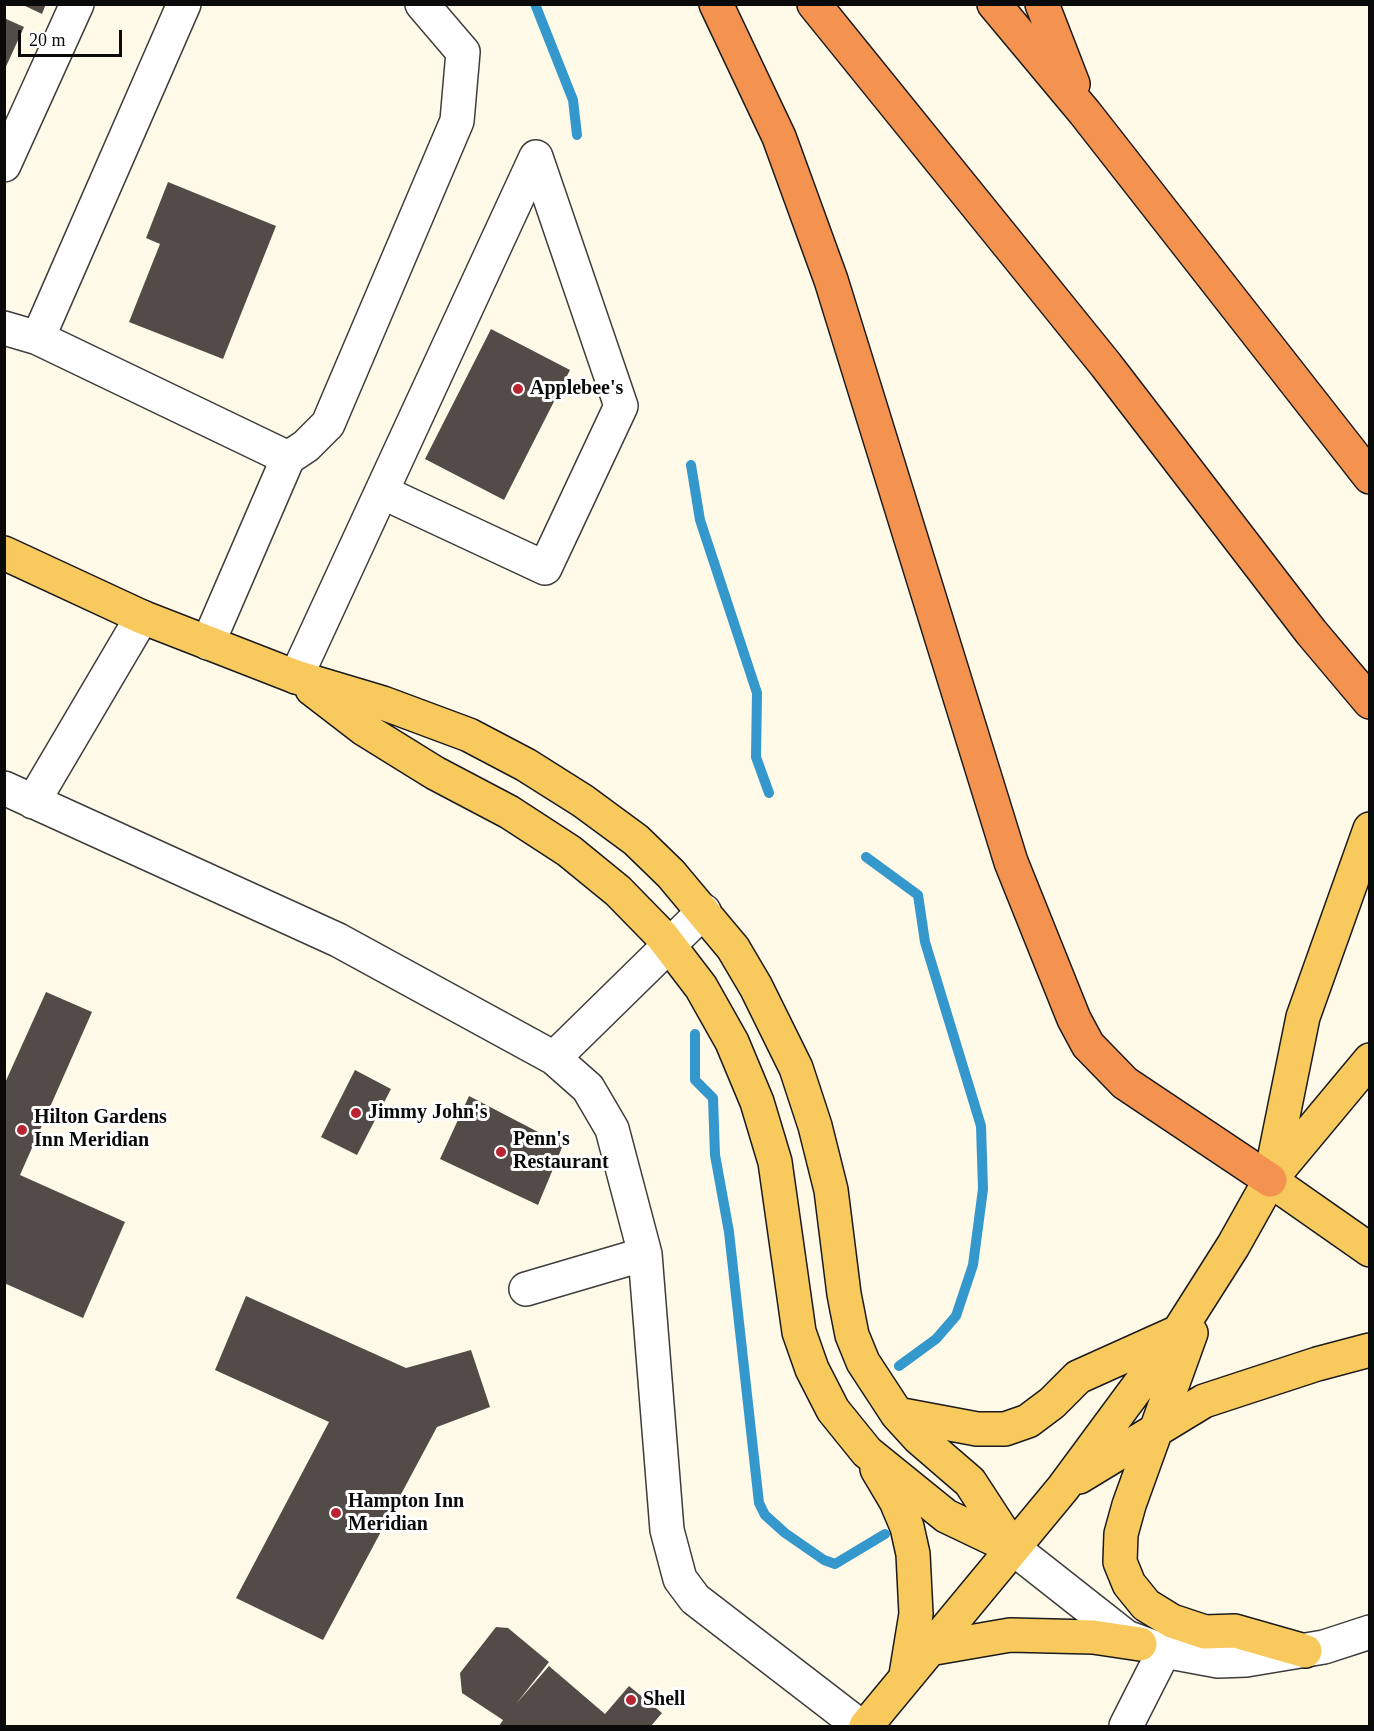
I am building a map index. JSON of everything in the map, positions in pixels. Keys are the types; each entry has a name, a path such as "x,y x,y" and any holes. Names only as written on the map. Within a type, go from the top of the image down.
{"highway":[{"path":"716,4 779,137 831,280 1011,862 1070,1010 1088,1045 1125,1083 1270,1180"},
{"path":"814,4 1106,364 1311,632 1370,702"},
{"path":"994,4 1085,113 1370,477"},
{"path":"1042,4 1085,113"}],"main road":[{"path":"4,554 142,616 296,677 383,703 469,735 526,765 583,801 636,840 704,911 733,948 756,987 796,1068 815,1126 831,1190 852,1335 863,1362 897,1414 919,1438 970,1482 1013,1548"},
{"path":"296,677 364,729 435,773 509,812 568,850 618,891 669,945 701,987 732,1042 757,1102 774,1162 799,1332 812,1370 833,1410 867,1452 896,1501 907,1527 913,1554 916,1614 906,1677"},
{"path":"1270,1180 1303,1017 1370,829"},
{"path":"866,1726 1063,1488 1179,1331 1206,1290 1270,1180 1370,1060"},
{"path":"1270,1180 1370,1250"},
{"path":"1206,1290 1156,1428 1121,1534 1120,1562 1129,1584 1146,1605 1172,1621 1204,1632 1235,1631 1305,1651"},
{"path":"897,1414 976,1429 1005,1429 1028,1421 1052,1404 1078,1377 1179,1331"},
{"path":"1063,1488 1156,1428 1204,1401 1317,1364 1370,1350"},
{"path":"867,1452 945,1516 1013,1548"},
{"path":"929,1649 1010,1635 1092,1637 1152,1648"}],"street":[{"path":"4,165 77,4"},
{"path":"38,338 184,4"},
{"path":"208,642 288,458 306,446 328,424 458,121 462,52 422,4"},
{"path":"296,677 536,157 621,406 616,417 545,568 382,492"},
{"path":"4,328 38,338 288,458"},
{"path":"142,616 19,795 338,940 554,1058 588,1088 612,1129 645,1254 667,1530 680,1579 694,1599 860,1726"},
{"path":"554,1058 704,911"},
{"path":"526,1289 645,1254"},
{"path":"1013,1548 1100,1618 1152,1648 1218,1661 1246,1660 1305,1651 1370,1632"},
{"path":"1126,1726 1152,1648"}],"building":[{"path":"21,4 46,4 42,14"},
{"path":"4,18 24,27 4,71"},
{"path":"168,182 276,226 223,359 129,322 160,244 146,238"},
{"path":"491,329 570,370 504,500 425,459"},
{"name":"Hilton Gardens Inn Meridian","path":"46,992 92,1012 20,1175 125,1222 83,1318 4,1283 4,1085"},
{"name":"Jimmy John's","path":"355,1070 391,1089 357,1155 321,1137"},
{"name":"Penn's Restaurant","path":"469,1096 563,1145 538,1205 440,1159"},
{"name":"Hampton Inn Meridian","path":"246,1296 406,1368 471,1350 490,1407 437,1427 323,1640 236,1598 329,1422 215,1370"},
{"path":"496,1627 508,1628 549,1662 516,1704 549,1666 605,1714 629,1686 662,1713 651,1726 499,1726 503,1720 462,1693 460,1673"}],"waterway":[{"path":"535,4 573,100 577,135"},
{"path":"691,465 700,520 757,693 756,757 769,793"},
{"path":"866,857 918,895 925,942 981,1126 983,1189 973,1265 956,1316 936,1339 899,1366"},
{"path":"695,1034 695,1080 713,1098 715,1155 729,1232 759,1503 765,1515 785,1533 824,1560 835,1564 885,1534"}],"place":[{"name":"Applebee's","path":"518,389"},
{"name":"Jimmy John's","path":"356,1113"},
{"name":"Hilton Gardens Inn Meridian","path":"22,1130"},
{"name":"Penn's Restaurant","path":"501,1152"},
{"name":"Hampton Inn Meridian","path":"336,1513"},
{"name":"Shell","path":"631,1700"}]}
